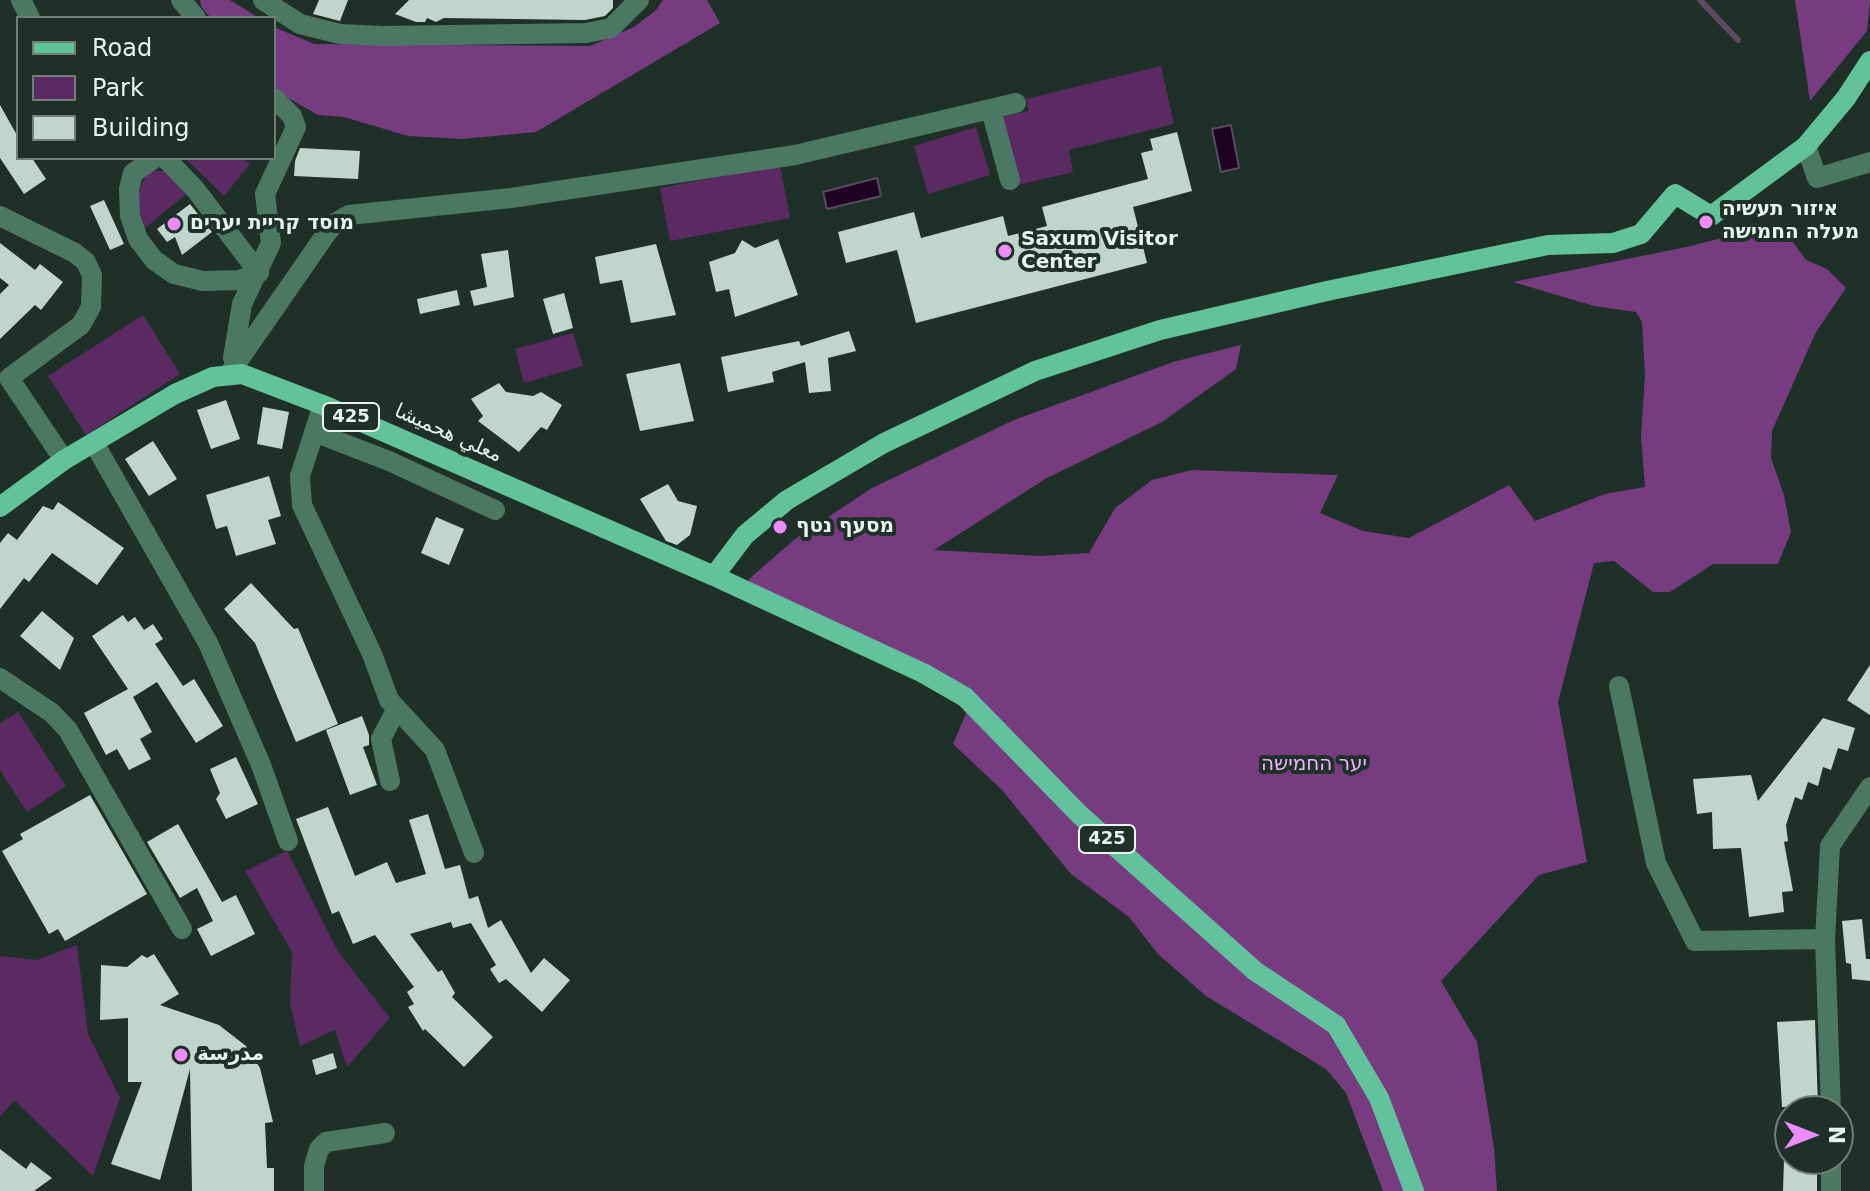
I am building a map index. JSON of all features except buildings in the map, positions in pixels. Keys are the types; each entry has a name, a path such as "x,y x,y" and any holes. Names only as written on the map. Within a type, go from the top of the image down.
{"main road":[{"path":"714,576 745,535 787,500 884,443 1035,371 1160,330 1327,291 1548,245 1613,243 1641,234 1675,194 1711,216 1806,146 1846,98 1870,61"},
{"name":"معلي هحميشا","path":"0,507 64,460 192,385 229,374 259,379 323,405 714,576"},
{"name":"425","path":"714,576 923,673 965,697 1080,815 1255,971 1336,1025 1379,1098 1414,1191"}],"street":[{"path":"181,0 194,16"},
{"path":"263,0 300,24 340,34 383,36 586,33 611,28 639,0"},
{"path":"229,374 241,326 242,304 271,243 265,194 296,127 292,116 276,100"},
{"path":"229,374 326,234 335,223 349,215 511,198 795,155 1016,103"},
{"path":"991,110 1010,180"},
{"path":"1806,146 1817,178 1870,162"},
{"path":"152,160 133,173 129,189 130,216 138,239 154,260 174,274 203,281 239,280 259,273"},
{"path":"167,160 195,189 259,273"},
{"path":"0,216 75,253 86,262 94,289 91,307 81,325 14,371 6,393 64,460"},
{"path":"323,405 300,476 302,505 396,710 435,750 474,853"},
{"path":"314,432 389,461 495,510"},
{"path":"94,443 208,643 261,765 288,841"},
{"path":"0,678 52,713 68,730 182,929"},
{"path":"1619,686 1656,863 1695,941 1825,939"},
{"path":"390,781 381,739 388,719 396,710"},
{"path":"1830,1095 1825,939 1830,846 1870,787"},
{"path":"314,1191 314,1166 319,1149 326,1142 385,1133"}],"green space":[{"path":"200,0 230,0 256,16 209,16"},
{"path":"663,0 707,0 720,23 536,132 462,139 408,136 344,117 318,115 283,95 276,87 276,28 314,44 590,46 634,27 656,10"},
{"path":"1795,0 1870,0 1867,31 1810,101"},
{"path":"1161,66 1174,124 1069,150 1073,172 1018,185 1001,117 1029,111 1026,99"},
{"path":"976,127 990,175 928,194 914,146"},
{"path":"187,160 245,160 250,164 224,196"},
{"path":"780,165 790,218 670,241 660,188"},
{"path":"148,171 164,171 186,194 144,229 136,197"},
{"name":"יער החמישה","path":"1779,223 1806,260 1827,269 1846,288 1816,332 1772,431 1771,458 1784,495 1791,532 1778,564 1713,564 1670,592 1653,592 1614,561 1594,563 1558,702 1587,862 1539,875 1441,981 1477,1042 1494,1148 1497,1191 1383,1191 1346,1093 1326,1069 1206,996 1158,954 1129,917 1071,874 1002,790 953,744 972,699 744,599 749,579 795,539 872,488 1014,420 1173,362 1241,345 1236,369 1162,422 1047,478 934,550 1040,556 1089,553 1115,508 1152,480 1192,470 1338,475 1320,513 1363,531 1409,538 1509,485 1535,521 1605,494 1645,487 1641,437 1645,376 1642,322 1636,312 1594,306 1513,282 1691,246"},
{"path":"143,315 180,374 86,435 48,376"},
{"path":"573,333 583,366 524,383 515,349"},
{"path":"18,712 66,786 27,812 0,770 0,723"},
{"path":"287,851 339,953 390,1018 347,1067 335,1030 300,1046 290,1004 292,952 245,871"},
{"path":"77,945 88,1034 120,1098 93,1176 14,1100 0,1117 0,956 37,960"}],"shaded area":[{"path":"1231,125 1239,168 1221,172 1212,129"},
{"path":"877,178 881,196 827,209 823,192"}],"waterway":[{"path":"1700,0 1738,40"}],"place":[{"name":"איזור תעשיה מעלה החמישה","path":"1706,222"},
{"name":"מוסד קריית יערים","path":"174,224"},
{"name":"Saxum Visitor Center","path":"1005,251"},
{"name":"מסעף נטף","path":"780,527"},
{"name":"مدرسة","path":"181,1055"}]}
